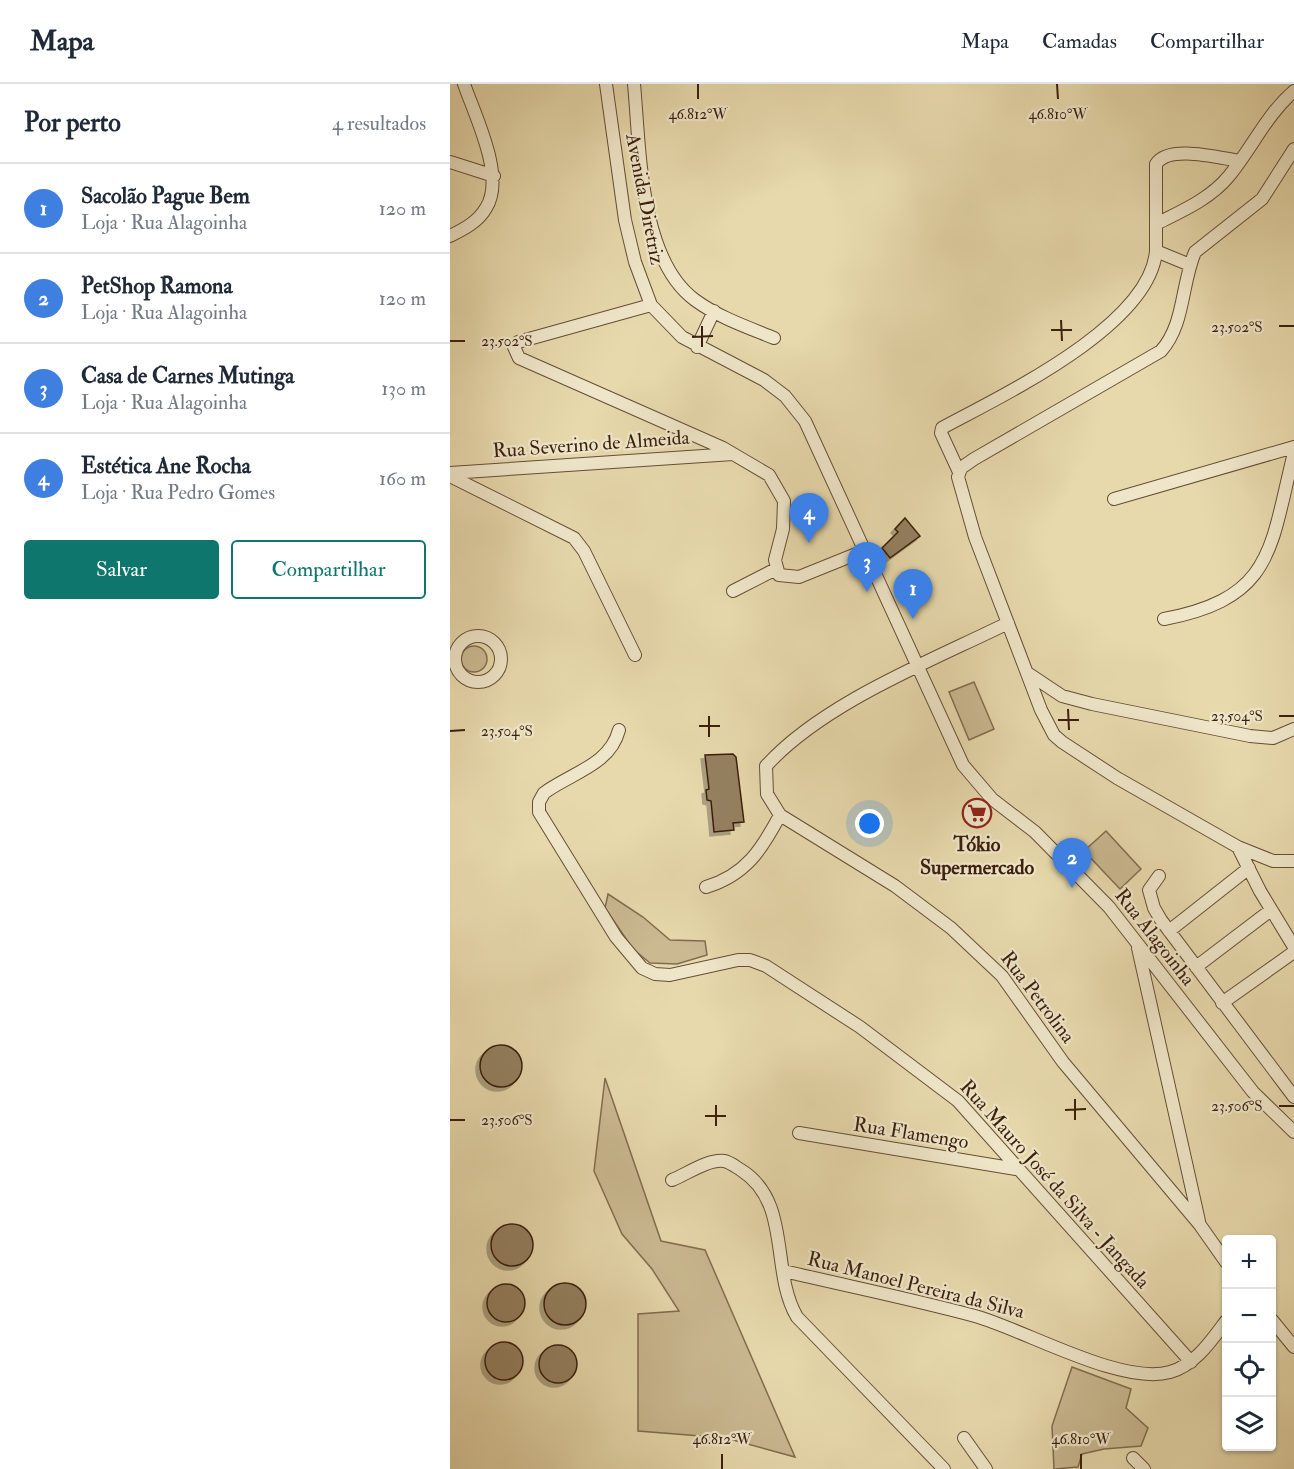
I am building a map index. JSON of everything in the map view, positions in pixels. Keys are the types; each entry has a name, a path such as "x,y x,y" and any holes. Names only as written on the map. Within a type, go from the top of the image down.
{"street":[{"path":"450,236 478,219 487,207 493,192 494,177 464,84"},
{"name":"Avenida Diretriz","path":"606,84 625,220 635,262 651,305 682,337 697,347 764,380 785,396 804,421 866,550"},
{"name":"Avenida Diretriz","path":"634,84 650,226 662,255 678,281 694,299 714,311 774,338"},
{"path":"1156,224 1210,195 1240,161 1278,107 1294,91"},
{"path":"959,472 974,459 1161,351 1176,327 1190,264 1195,252 1206,241 1262,199 1294,149"},
{"path":"1240,161 1181,153 1165,155 1159,159 1155,173 1155,263 1146,283 1093,340 1014,389 942,428 941,433 959,472 958,483 975,537 1047,724 1062,742 1117,778 1238,847 1273,861 1294,861"},
{"path":"450,162 494,177"},
{"path":"1156,251 1190,264"},
{"path":"651,305 518,342 513,347 519,358 735,454 769,475 784,501 785,515 776,569 779,574 789,578 799,576 866,550"},
{"path":"697,347 714,311"},
{"path":"1114,500 1294,447"},
{"path":"1164,619 1186,615 1219,603 1251,581 1262,566 1270,545 1294,453"},
{"name":"Rua Severino de Almeida","path":"450,474 735,454"},
{"path":"450,474 574,538 584,551 635,655"},
{"name":"Rua Alagoinha","path":"866,550 953,748 975,782 1059,854 1109,907 1253,1092 1294,1131"},
{"path":"734,591 776,569"},
{"path":"706,887 722,882 751,863 762,849 780,815 767,794 765,778 766,766 778,753 830,714 1008,622"},
{"path":"1027,672 1062,696 1092,704 1250,736 1273,738 1294,729"},
{"name":"Rua Mauro José da Silva - Jangada","path":"618,730 615,744 604,757 544,793 539,802 539,812 583,886 631,956 642,968 655,974 669,975 738,960 750,960 766,966 860,1027 958,1101 1016,1169 1191,1362"},
{"name":"Rua Petrolina","path":"780,815 873,870 951,928 982,956 1018,996 1063,1062 1200,1225 1222,1255"},
{"path":"1238,847 1271,910 1294,947"},
{"path":"1169,931 1249,868"},
{"path":"1159,876 1151,884 1150,897 1169,931 1294,1097"},
{"path":"1196,967 1271,910"},
{"path":"1137,944 1200,1225"},
{"path":"1222,1003 1294,952"},
{"name":"Rua Flamengo","path":"799,1133 1016,1169"},
{"path":"672,1180 724,1161 746,1173 757,1183 772,1212 791,1308 804,1326 944,1469"},
{"name":"Rua Manoel Pereira da Silva","path":"784,1271 974,1316 1025,1332 1112,1368 1133,1373 1170,1372 1191,1362 1222,1328"},
{"path":"1276,1325 1294,1347"},
{"path":"964,1437 986,1469"},
{"path":"1133,1458 1144,1469"}],"shaded area":[{"path":"474,646 483,650 487,659 483,668 474,672 465,668 461,659 465,650"},
{"path":"974,682 994,729 969,740 949,692"},
{"path":"1106,831 1141,869 1120,889 1084,851"},
{"path":"608,894 643,917 670,940 705,941 707,955 677,964 650,963 633,949 605,908"},
{"path":"605,1078 661,1241 705,1250 795,1457 726,1438 638,1431 638,1314 679,1311 652,1269 622,1234 594,1171"},
{"path":"1072,1367 1131,1389 1126,1408 1148,1428 1141,1446 1104,1449 1082,1454 1078,1467 1054,1469 1052,1426"}],"building":[{"path":"905,518 920,536 890,558 882,548 898,532 895,529"},
{"path":"733,754 736,757 744,822 733,823 734,830 714,832 711,801 707,800 706,790 709,789 705,755"},
{"path":"501,1045 516,1051 522,1066 516,1081 501,1087 486,1081 480,1066 486,1051"},
{"path":"512,1224 527,1230 533,1245 527,1260 512,1266 497,1260 491,1245 497,1230"},
{"path":"565,1283 580,1289 586,1304 580,1319 565,1325 550,1319 544,1304 550,1289"},
{"path":"506,1284 519,1290 525,1303 519,1316 506,1322 493,1316 487,1303 493,1290"},
{"path":"504,1342 517,1348 523,1361 517,1374 504,1380 491,1374 485,1361 491,1348"},
{"path":"558,1345 571,1351 577,1364 571,1377 558,1383 545,1377 539,1364 545,1351"}],"place":[{"name":"Estética Ane Rocha","path":"809,543"},
{"name":"Casa de Carnes Mutinga","path":"867,592"},
{"name":"Sacolão Pague Bem","path":"913,619"},
{"name":"Tókio Supermercado","path":"977,813"},
{"name":"PetShop Ramona","path":"1072,888"}]}
